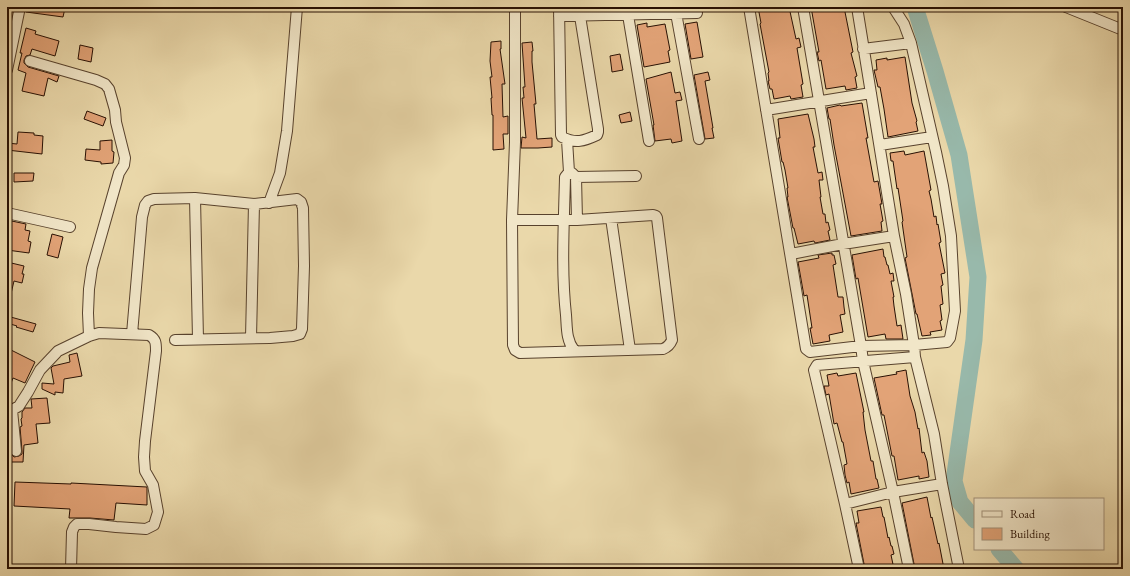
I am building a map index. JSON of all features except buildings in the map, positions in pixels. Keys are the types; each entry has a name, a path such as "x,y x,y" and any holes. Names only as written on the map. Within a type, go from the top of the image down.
{"street":[{"path":"7,70 9,43 20,7"},
{"path":"269,203 280,173 287,131 297,7"},
{"path":"512,220 577,220 656,216 672,340 670,345 663,349 520,352 515,350 513,345 512,220 516,142 515,7"},
{"path":"749,7 806,349 810,352 861,346 914,345 949,341 950,338 955,310 951,236 943,186 911,43 904,24 893,7"},
{"path":"803,7 863,361 909,569"},
{"path":"857,7 894,236 906,294 915,357 934,434 942,484 959,569"},
{"path":"1066,7 1123,30"},
{"path":"580,16 598,132 597,134 581,141 566,140 562,138 560,129 559,12 580,16 697,13"},
{"path":"676,13 699,140"},
{"path":"628,15 649,140"},
{"path":"863,49 911,43"},
{"path":"30,61 100,82 109,89 115,110 116,122 125,158 124,165 119,173 92,268 89,289 89,336"},
{"path":"766,110 870,93"},
{"path":"880,145 932,137"},
{"path":"566,140 572,174 577,220"},
{"path":"574,350 569,341 564,299 563,238 565,177 572,174 636,176"},
{"path":"132,334 142,217 145,205 148,201 194,198 254,204 297,200 301,202 303,208 304,266 302,329 300,334 280,338 175,340"},
{"path":"194,198 198,339"},
{"path":"251,338 254,204"},
{"path":"7,213 70,227"},
{"path":"610,218 630,350"},
{"path":"791,254 894,236"},
{"path":"16,451 9,411 19,406 40,370 58,350 99,333 149,335 153,338 156,343 144,457 145,471 153,485 158,512 154,525 146,529 77,524 72,532 71,569"},
{"path":"859,569 814,370 817,365 915,357"},
{"path":"845,504 893,492 942,484"}],"waterway":[{"path":"915,7 959,155 978,277 974,340 954,481 960,502 974,519"},
{"path":"1000,550 1016,569"}]}
